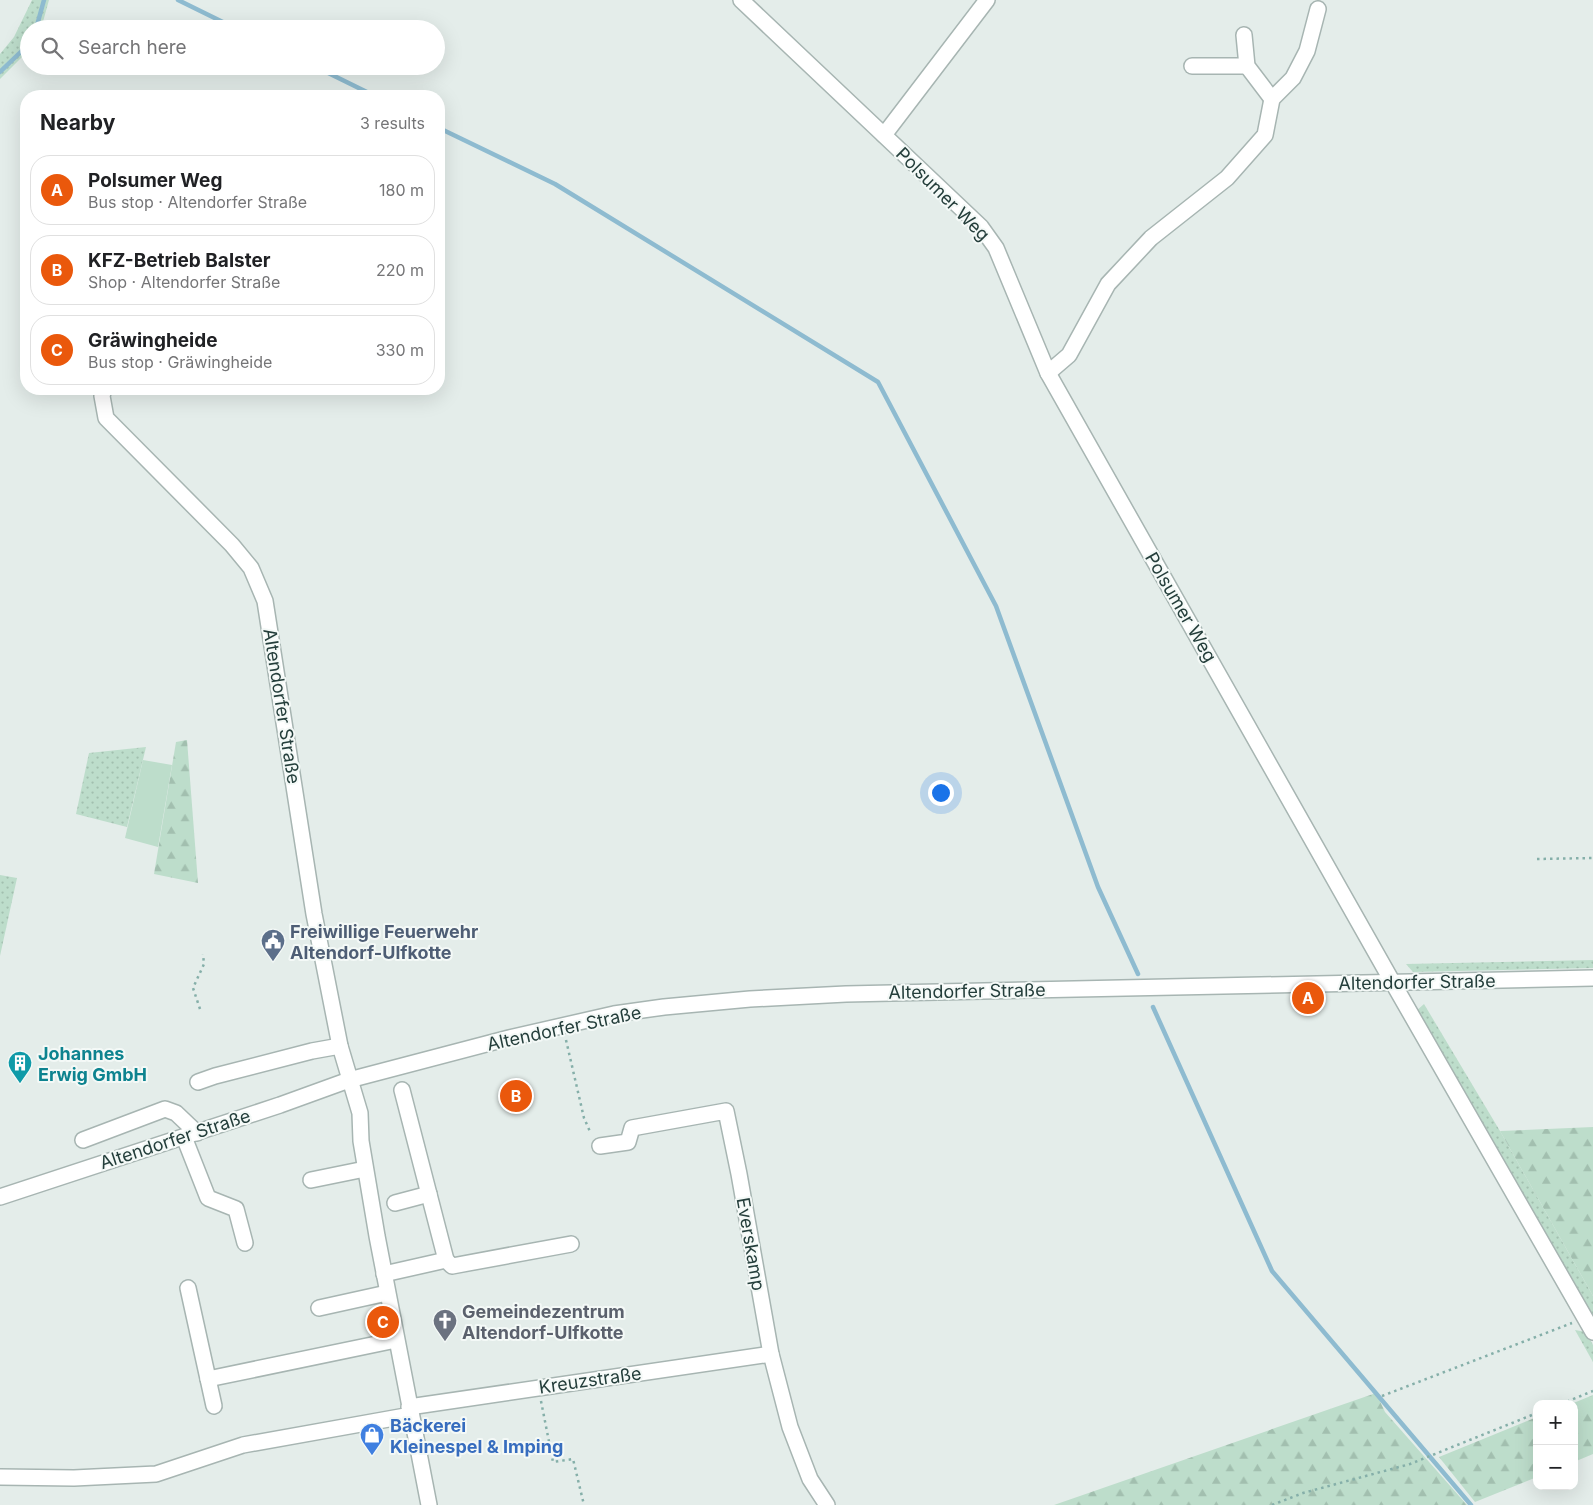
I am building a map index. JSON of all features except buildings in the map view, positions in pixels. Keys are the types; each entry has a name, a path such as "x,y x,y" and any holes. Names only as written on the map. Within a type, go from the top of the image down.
{"street":[{"name":"Polsumer Weg","path":"741,0 981,227 996,248 1048,373 1392,982 1593,1332"},
{"name":"Polsumer Weg","path":"884,135 987,0"},
{"path":"1048,373 1069,355 1108,284 1151,238 1227,178 1265,136 1272,99 1293,78 1308,51 1318,9"},
{"path":"1244,35 1247,66 1272,99"},
{"path":"1192,66 1247,66"},
{"name":"Altendorfer Straße","path":"102,395 106,418 232,545 251,568 265,601 314,914 340,1046 349,1080"},
{"name":"Altendorfer Straße","path":"0,1197 191,1135 349,1080 509,1038 614,1014 664,1007 750,999 875,993 1593,978"},
{"path":"198,1082 214,1076 312,1051 340,1046"},
{"path":"349,1080 360,1113 365,1169 387,1293 429,1505"},
{"path":"402,1090 446,1260 452,1266 570,1244"},
{"path":"83,1140 164,1109 176,1113 191,1135 208,1198 236,1209 245,1243"},
{"name":"Everskamp","path":"600,1146 628,1142 632,1128 726,1111 771,1354 790,1427 810,1479 827,1505"},
{"path":"311,1180 365,1169"},
{"path":"395,1203 429,1194"},
{"path":"384,1274 446,1260"},
{"path":"188,1288 214,1406"},
{"path":"319,1308 387,1293"},
{"path":"208,1379 396,1340"},
{"name":"Kreuzstraße","path":"0,1477 74,1478 156,1474 243,1445 410,1411 538,1388 771,1354"}],"path":[{"path":"1537,859 1593,858"},
{"path":"200,1009 193,988 204,964 202,954"},
{"path":"563,1027 584,1118 588,1130 600,1146"},
{"path":"1382,1396 1585,1318"},
{"path":"538,1388 554,1462 573,1459 584,1505"},
{"path":"1571,1400 1593,1391"},
{"path":"1272,1505 1302,1493 1410,1464 1533,1415"}],"green space":[{"path":"32,0 49,0 43,20 22,20"},
{"path":"20,25 20,59 0,79 0,54 14,37"},
{"path":"187,740 198,883 154,874 176,742"},
{"path":"146,747 127,827 76,814 89,753"},
{"path":"143,760 172,765 158,847 125,838"},
{"path":"0,875 17,878 0,956"},
{"path":"1593,960 1593,968 1413,972 1406,964"},
{"path":"1424,1004 1500,1131 1593,1296 1593,1317 1415,1012"},
{"path":"1593,1127 1593,1296 1500,1131"},
{"path":"1575,1330 1586,1332 1593,1345 1593,1362"},
{"path":"1376,1393 1385,1412 1467,1505 1054,1505"},
{"path":"1593,1395 1593,1454 1578,1460 1578,1445 1578,1401"},
{"path":"1533,1419 1533,1479 1475,1502 1439,1457"}],"waterway":[{"path":"38,20 44,0"},
{"path":"178,0 219,20"},
{"path":"0,72 20,53"},
{"path":"332,75 363,90"},
{"path":"445,131 555,184 878,382 996,606 1098,887 1138,974"},
{"path":"1153,1007 1272,1271 1471,1505"}],"place":[{"name":"Freiwillige Feuerwehr Altendorf-Ulfkotte","path":"273,962"},
{"name":"Polsumer Weg","path":"1308,998"},
{"name":"Johannes Erwig GmbH","path":"20,1084"},
{"name":"KFZ-Betrieb Balster","path":"516,1096"},
{"name":"Gräwingheide","path":"383,1322"},
{"name":"Gemeindezentrum Altendorf-Ulfkotte","path":"445,1342"},
{"name":"Bäckerei Kleinespel & Imping","path":"372,1456"}]}
